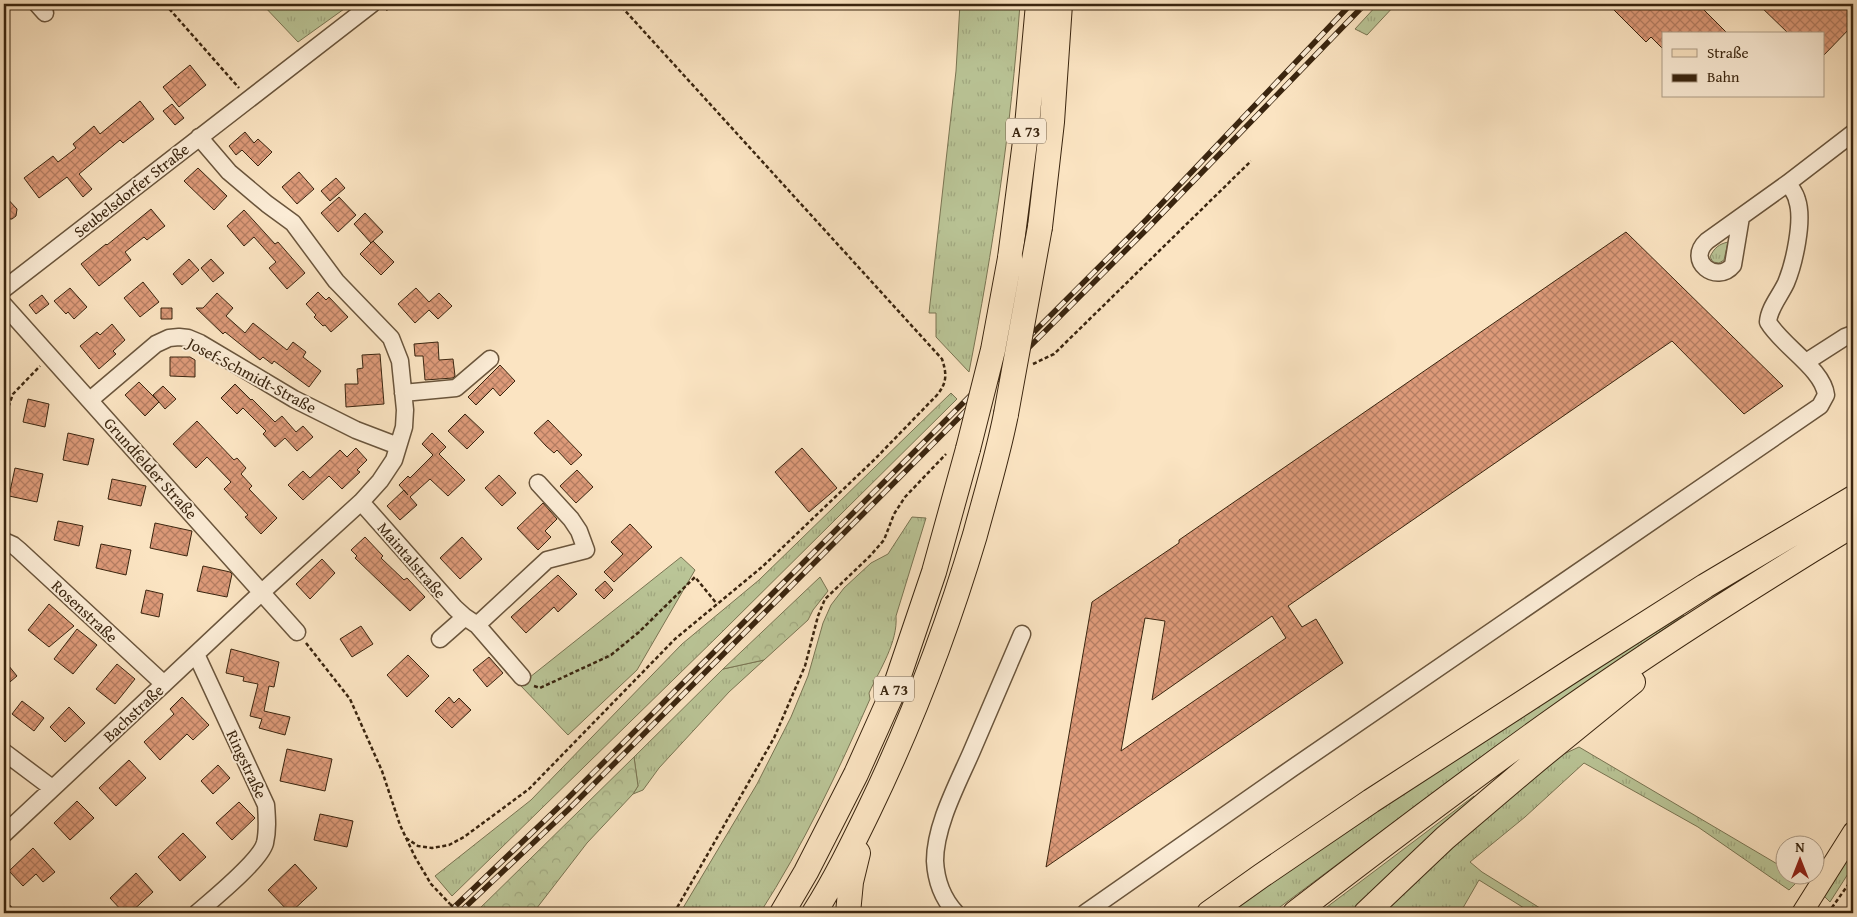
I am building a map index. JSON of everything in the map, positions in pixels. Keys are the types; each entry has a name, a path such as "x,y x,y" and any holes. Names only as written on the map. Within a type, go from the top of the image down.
{"highway":[{"name":"A 73","path":"782,913 806,872 856,774 895,687 934,572 993,350 1010,258 1027,126 1038,4"},
{"name":"A 73","path":"814,913 836,877 889,769 941,641 964,572 989,484 1006,414 1040,227 1052,122 1060,4"},
{"path":"1209,913 1370,801 1705,586 1853,498"},
{"path":"1295,913 1401,832 1547,725 1717,610 1853,525"},
{"path":"1366,913 1445,838 1717,610"},
{"path":"848,913 851,882 869,810"},
{"path":"1193,913 1260,876"}],"main road":[{"path":"1802,913 1853,832"}],"street":[{"name":"Seubelsdorfer Straße","path":"4,289 253,94 372,4"},
{"path":"1741,217 1853,132"},
{"name":"Bachstraße","path":"4,834 262,592 361,502 380,481 394,460 404,428 405,410 400,361 391,338 336,281 294,223 267,204 229,172 199,137"},
{"path":"1085,913 1291,769 1820,406 1826,395 1824,384 1806,362 1782,342 1768,322 1771,310 1786,282 1797,244 1799,228 1798,200 1788,183"},
{"name":"Grundfelder Straße","path":"4,304 297,632"},
{"path":"1806,362 1845,337 1853,334"},
{"name":"Josef-Schmidt-Straße","path":"90,400 156,344 169,338 188,338 244,368 294,399 356,430 398,446"},
{"path":"403,393 456,388 490,359"},
{"path":"440,639 471,621 548,560 586,550 575,525 538,484"},
{"name":"Maintalstraße","path":"361,502 454,608 471,621 522,677"},
{"name":"Rosenstraße","path":"4,541 19,550 164,684"},
{"path":"956,913 948,905 940,889 935,862 940,830 962,773 1022,634"},
{"name":"Ringstraße","path":"196,654 266,804 268,825 264,846 252,863 198,913"},
{"path":"4,752 52,788"}],"path":[{"path":"165,4 253,94"},
{"path":"406,838 418,846 432,848 449,845 464,837 530,789 675,639 762,567 875,459 943,387 946,378 946,369 942,359 618,4"},
{"path":"4,419 13,394 50,355"},
{"path":"522,677 530,685 540,688 611,655 639,632 695,577 718,604"},
{"path":"297,632 350,698 382,771 400,826 415,857 431,884 460,913"},
{"path":"1828,913 1853,878"}],"green space":[{"path":"262,4 351,4 298,42"},
{"path":"960,4 1020,4 1012,97 1000,189 969,372 936,337 936,313 929,313 956,71"},
{"path":"1378,4 1396,4 1367,35 1355,29"},
{"path":"1728,242 1724,260 1719,263 1713,262 1710,257 1713,251 1719,245"},
{"path":"951,393 957,399 452,896 435,876 531,800 682,644 759,580"},
{"path":"912,517 926,518 896,616 896,626 891,645 869,693 870,699 832,781 776,888 760,913 680,913 757,784 791,717 808,676 823,623 831,605 844,588 871,563 888,554"},
{"path":"681,557 695,570 637,670 568,735 520,685"},
{"path":"820,577 828,591 813,610 808,620 764,660 723,669"},
{"path":"1684,615 1497,745 1272,913 1228,913 1325,845 1516,717"},
{"path":"764,660 729,692 659,768 643,790 633,794 638,786 634,757 723,669"},
{"path":"1579,747 1774,862 1774,880 1698,827 1584,763 1525,817 1470,862 1482,872 1548,913 1532,913 1479,880 1460,913 1378,913 1553,759"},
{"path":"634,757 638,786 633,794 587,843 533,913 475,913"},
{"path":"1474,796 1478,799 1355,913 1319,913"},
{"path":"1853,850 1853,866 1830,902 1824,896"},
{"path":"1780,884 1795,884 1789,890"}],"building":[{"path":"1608,4 1698,4 1726,32 1662,32 1662,48 1651,37 1646,42"},
{"path":"1758,4 1850,4 1853,7 1853,25 1824,55 1824,32 1787,32"},
{"path":"190,65 206,85 179,107 163,87"},
{"path":"140,101 154,119 123,143 120,140 79,174 92,189 83,197 67,177 39,198 24,178 53,156 58,162 76,148 73,144 94,126 100,134"},
{"path":"172,104 184,118 175,125 163,111"},
{"path":"245,132 254,143 258,139 272,152 258,166 242,150 236,155 229,146"},
{"path":"198,168 227,196 214,210 184,181"},
{"path":"299,172 314,189 297,204 282,187"},
{"path":"336,178 345,188 330,201 321,191"},
{"path":"4,195 17,209 16,216 12,219 4,219"},
{"path":"339,197 356,215 338,232 321,213"},
{"path":"151,209 165,226 147,240 144,237 125,252 131,260 99,286 81,264"},
{"path":"244,210 275,244 278,242 305,273 287,289 269,268 276,262 254,237 244,246 227,226"},
{"path":"365,213 383,232 371,243 354,224"},
{"path":"1626,232 1783,386 1744,414 1672,341 1288,606 1302,627 1316,619 1343,663 1046,867 1092,602 1179,543 1179,540","holes":["1272,616 1286,638 1121,751 1145,618 1165,621 1152,700"]},
{"path":"373,241 394,262 381,275 360,254"},
{"path":"189,259 199,270 182,285 173,274"},
{"path":"211,259 224,273 213,282 201,268"},
{"path":"143,282 159,302 140,317 124,298"},
{"path":"70,288 87,307 74,319 68,312 66,314 54,301"},
{"path":"416,288 429,302 439,293 452,306 438,319 429,310 415,323 398,304"},
{"path":"318,292 326,300 329,297 348,317 331,332 314,317 316,315 306,304"},
{"path":"217,293 233,308 226,316 245,333 253,323 287,350 293,342 306,352 303,357 321,371 309,387 274,361 272,364 263,357 260,360 225,332 223,334 196,308 203,308"},
{"path":"42,295 49,304 36,314 29,305"},
{"path":"161,308 172,308 172,319 161,319"},
{"path":"112,324 125,340 113,351 116,354 99,369 80,346 97,332 100,335"},
{"path":"438,342 439,360 453,359 455,376 453,378 425,380 423,356 415,356 414,344"},
{"path":"380,354 384,404 346,407 345,384 358,384 357,369 363,368 362,355"},
{"path":"170,357 190,357 195,360 195,377 170,376"},
{"path":"500,365 515,381 500,396 493,388 476,405 468,397"},
{"path":"139,382 159,402 145,416 125,395"},
{"path":"235,384 275,422 282,416 296,432 303,426 313,437 297,451 285,438 275,447 263,434 266,431 243,408 237,414 221,398"},
{"path":"163,386 176,399 165,409 153,395"},
{"path":"28,399 49,404 45,427 23,422"},
{"path":"465,414 484,432 467,449 448,431"},
{"path":"548,420 582,455 571,465 557,450 554,453 534,433"},
{"path":"197,421 234,460 237,458 246,468 241,474 252,486 249,489 277,518 261,534 245,517 248,515 224,489 231,482 207,457 196,468 173,444"},
{"path":"68,433 94,439 88,465 63,460"},
{"path":"432,433 446,447 439,454 465,480 448,496 430,479 410,497 417,505 400,520 387,506 404,490 399,485 408,476 410,478 433,455 422,444"},
{"path":"356,448 367,460 357,470 360,472 342,489 329,476 303,500 288,485 303,471 310,478 340,450 347,457"},
{"path":"802,448 837,488 809,512 775,472"},
{"path":"15,468 43,474 37,502 9,496"},
{"path":"577,470 593,487 576,503 560,486"},
{"path":"499,475 516,493 502,506 485,488"},
{"path":"112,479 146,486 141,506 108,499"},
{"path":"543,503 557,519 545,531 551,537 538,550 517,528"},
{"path":"58,521 83,526 79,546 54,540"},
{"path":"155,523 192,531 187,556 150,548"},
{"path":"630,524 652,547 614,582 604,572 623,554 611,542"},
{"path":"365,537 383,556 381,558 404,580 407,578 425,597 410,611 355,558 357,556 351,550"},
{"path":"462,537 482,559 460,579 440,558"},
{"path":"101,544 131,550 126,575 96,568"},
{"path":"322,559 335,573 310,599 296,584"},
{"path":"203,566 232,574 227,597 197,591"},
{"path":"558,575 577,594 558,612 554,607 526,633 511,617"},
{"path":"605,581 613,590 604,599 595,590"},
{"path":"146,590 163,594 159,617 141,613"},
{"path":"49,604 74,626 49,647 28,630"},
{"path":"361,626 373,644 352,657 340,639"},
{"path":"77,629 97,645 73,674 54,659"},
{"path":"231,649 279,662 274,687 269,686 264,711 290,717 285,735 259,728 262,719 250,716 258,684 243,681 244,677 226,673"},
{"path":"408,655 429,676 407,697 387,675"},
{"path":"489,657 503,673 487,687 473,670"},
{"path":"4,660 17,676 4,687"},
{"path":"117,664 135,679 115,704 96,689"},
{"path":"182,697 209,725 193,740 187,734 160,760 144,742 174,714 170,709"},
{"path":"449,697 454,703 459,698 471,710 452,728 435,711"},
{"path":"22,701 44,718 34,731 12,714"},
{"path":"69,707 85,723 65,742 50,727"},
{"path":"287,749 332,759 325,791 280,781"},
{"path":"129,760 146,778 116,806 99,788"},
{"path":"218,765 230,778 213,794 201,781"},
{"path":"77,801 94,818 70,840 54,823"},
{"path":"239,802 255,818 232,840 216,823"},
{"path":"320,814 353,821 347,847 314,840"},
{"path":"183,833 206,857 180,881 158,857"},
{"path":"33,848 55,872 43,882 36,874 23,886 9,871"},
{"path":"295,864 317,888 290,913 268,890"},
{"path":"136,873 153,892 130,913 124,913 110,898"}],"railway":[{"path":"448,913 564,802 1147,219 1351,4"},
{"path":"459,913 569,809 1149,227 1365,4"}]}
